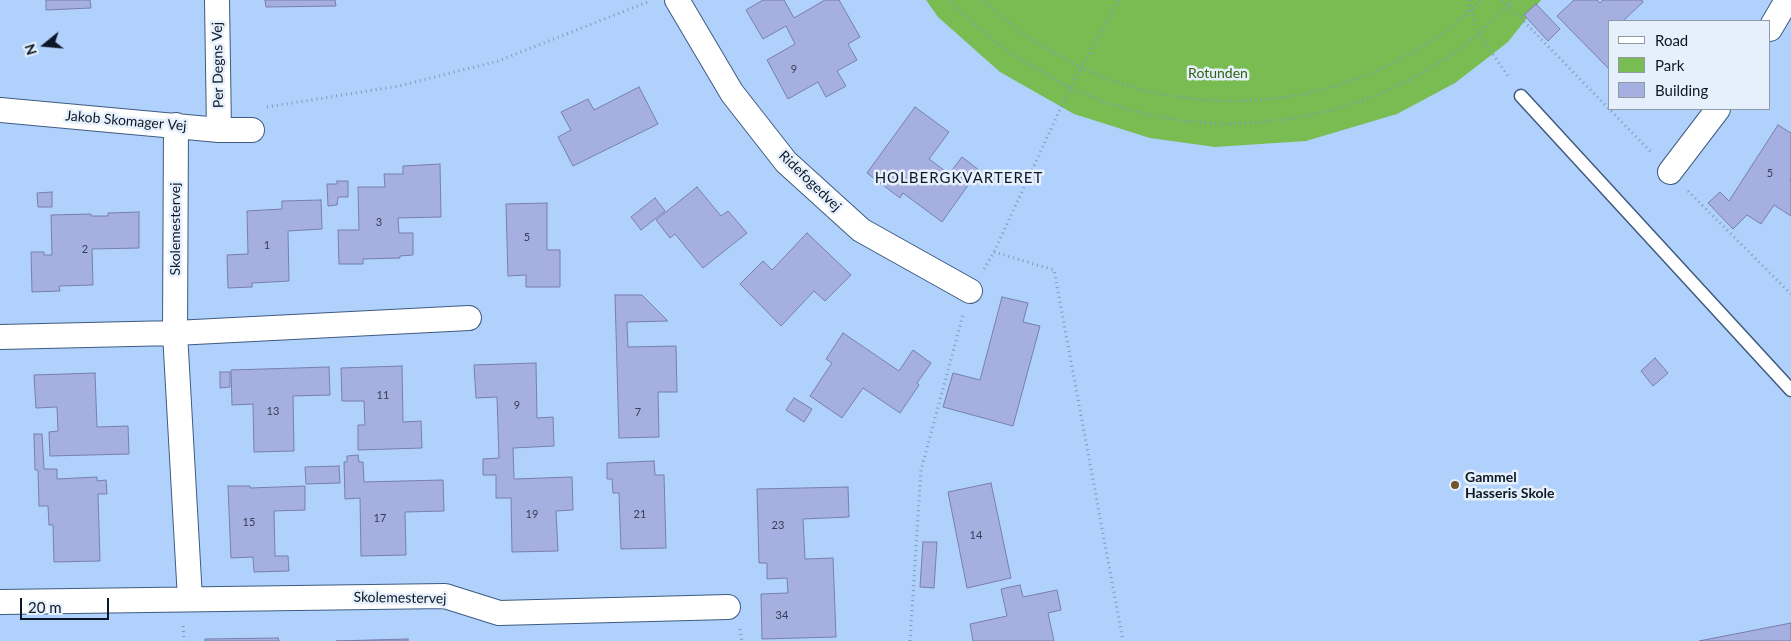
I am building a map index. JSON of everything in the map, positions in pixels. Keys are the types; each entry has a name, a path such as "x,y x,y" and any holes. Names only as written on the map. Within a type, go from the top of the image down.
{"street":[{"name":"Per Degns Vej","path":"217,0 218,130"},
{"name":"Ridefogedvej","path":"676,0 732,93 786,162 861,230 970,291"},
{"path":"1771,27 1787,0"},
{"name":"Jakob Skomager Vej","path":"0,110 218,130 252,130"},
{"path":"1670,172 1717,110"},
{"name":"Skolemestervej","path":"176,125 175,333 190,599"},
{"path":"0,337 175,333 469,318"},
{"name":"Skolemestervej","path":"0,602 445,596 499,613 728,607"}],"lane":[{"path":"1521,96 1791,390"}],"path":[{"path":"252,130 267,107 399,86 498,61 652,0"},
{"path":"950,0 958,10 1011,54 1070,88 1107,103 1145,114 1223,124 1302,117 1340,108 1378,95 1447,58 1479,34 1514,0"},
{"path":"982,0 1025,36 1081,68 1110,80 1141,90 1173,96 1204,100 1236,101 1268,100 1300,95 1332,87 1377,71 1419,49 1446,31 1482,0"},
{"path":"910,641 921,470 970,291 994,252 1070,88 1119,0"},
{"path":"1470,0 1471,11 1479,34 1521,96"},
{"path":"1504,0 1508,6"},
{"path":"994,252 1054,270 1123,641"}],"green space":[{"name":"Rotunden","path":"926,0 1541,0 1508,42 1455,83 1397,114 1306,141 1215,147 1150,138 1074,114 1000,72 938,17"}],"building":[{"path":"46,0 90,0 91,8 46,10"},
{"path":"265,0 335,0 336,6 266,7"},
{"path":"763,0 784,0 794,18 825,0 839,0 860,37 848,44 857,60 837,71 846,86 826,97 818,82 788,99 767,60 795,44 786,26 763,39 746,10"},
{"path":"1574,0 1597,0 1600,3 1603,0 1642,0 1643,2 1624,20 1608,20 1608,68 1557,16"},
{"path":"1536,4 1560,29 1548,41 1524,15"},
{"path":"639,87 658,124 573,166 558,137 571,130 561,112 588,99 594,110"},
{"path":"915,107 949,132 929,159 949,174 962,157 979,170 942,222 903,193 900,198 867,173"},
{"path":"1778,125 1791,133 1791,216 1774,205 1761,224 1747,215 1733,229 1708,203 1720,192 1729,201"},
{"path":"440,164 441,217 398,218 399,233 413,233 413,255 400,256 400,258 363,259 363,264 339,264 338,230 359,230 358,187 385,187 384,174 403,174 403,166"},
{"path":"337,181 348,181 348,197 338,197 337,205 328,206 327,184 337,184"},
{"path":"697,187 721,216 728,211 747,233 703,268 675,234 670,238 656,220"},
{"path":"52,192 52,207 38,207 37,193"},
{"path":"655,198 665,211 641,230 631,217"},
{"path":"321,200 322,229 288,231 289,281 252,283 252,287 228,288 227,255 248,254 247,211 282,209 282,201"},
{"path":"547,203 547,250 560,250 560,287 526,287 526,275 508,276 506,204"},
{"path":"139,212 139,248 92,249 93,285 59,286 60,291 32,292 31,252 44,252 44,255 52,255 51,215 91,214 91,216 108,216 108,213"},
{"path":"807,233 851,275 825,301 814,291 781,326 740,284 763,261 772,270"},
{"path":"615,295 642,295 668,321 627,322 628,347 676,346 677,392 658,392 659,437 619,438"},
{"path":"1002,297 1028,303 1023,322 1040,326 1013,426 943,407 953,373 980,380"},
{"path":"843,333 899,371 913,350 931,363 900,413 863,388 842,418 810,396 832,363 826,359"},
{"path":"1655,358 1668,373 1653,386 1641,371"},
{"path":"536,363 537,418 553,417 554,446 513,448 514,479 572,477 573,510 556,511 558,551 512,552 511,498 496,498 496,475 483,475 483,459 499,458 497,397 476,398 474,365"},
{"path":"402,366 403,422 421,421 422,448 358,450 358,425 365,425 364,401 342,401 341,368"},
{"path":"329,367 330,395 293,396 294,451 254,452 253,404 232,405 231,370"},
{"path":"220,372 230,372 230,387 220,388"},
{"path":"95,373 97,427 128,426 129,454 50,456 49,432 58,431 57,407 36,408 34,375"},
{"path":"794,398 812,409 804,422 786,410"},
{"path":"34,434 42,434 44,469 57,469 57,479 97,477 97,481 106,480 107,494 98,494 100,561 54,562 53,525 49,525 48,506 39,506"},
{"path":"358,455 359,462 363,462 364,482 443,480 444,511 405,512 406,555 361,556 360,498 345,499 344,462 347,462 347,456"},
{"path":"654,461 655,475 664,475 666,548 621,549 619,493 613,493 612,479 607,479 607,463"},
{"path":"339,466 340,483 306,484 305,467"},
{"path":"991,483 1011,578 967,588 948,492"},
{"path":"228,486 250,486 250,488 305,486 305,510 274,511 275,556 288,556 289,571 254,572 253,557 231,558"},
{"path":"848,487 849,517 803,519 805,559 833,558 836,637 762,639 761,594 788,593 787,578 767,579 767,563 759,563 757,489"},
{"path":"923,542 937,542 934,588 920,587"},
{"path":"1020,585 1023,597 1057,590 1061,610 1048,613 1054,641 973,641 970,624 1007,616 1001,589"},
{"path":"1791,623 1791,641 1699,641"},
{"path":"278,638 279,641 205,641 205,639"},
{"path":"408,639 408,641 336,641"}],"place":[{"name":"Gammel Hasseris Skole","path":"1455,485"}],"district":[{"name":"HOLBERGKVARTERET","path":"959,178"}]}
